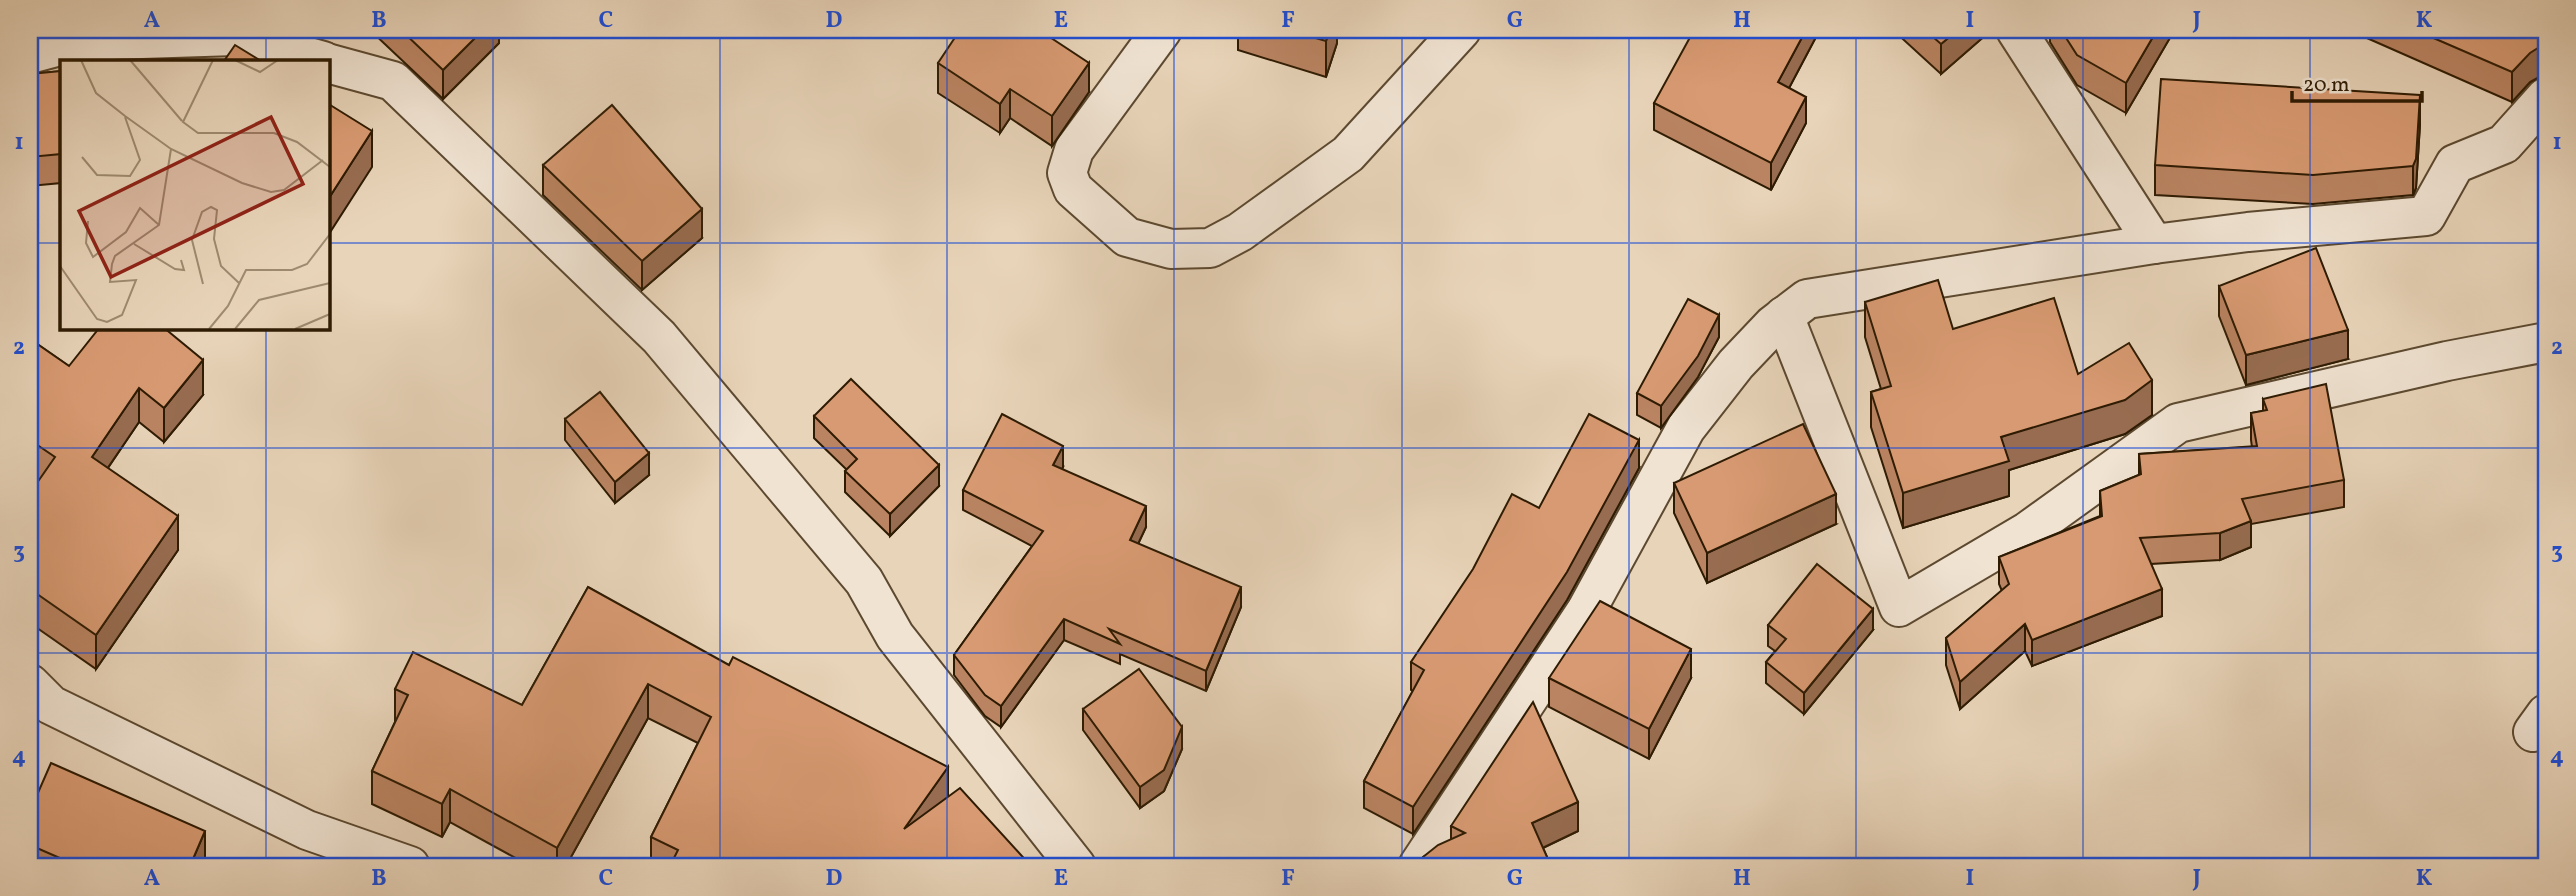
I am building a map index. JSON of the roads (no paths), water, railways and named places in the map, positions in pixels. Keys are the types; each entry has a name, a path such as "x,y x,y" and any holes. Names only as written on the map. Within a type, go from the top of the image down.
{"street":[{"path":"1162,30 1074,150 1067,173 1073,189 1127,237 1171,248 1210,248 1240,232 1348,154 1461,30"},
{"path":"2015,30 2154,244"},
{"path":"30,54 79,41 236,36 318,60"},
{"path":"329,63 394,81 659,337 864,581 895,636 1076,866"},
{"path":"1418,866 1586,611 1686,428 1736,364 1784,316 1808,299 2154,244 2248,232 2426,216 2455,164 2504,144 2546,97"},
{"path":"1784,316 1899,607 2028,531 2178,423 2446,361 2546,342"},
{"path":"30,684 51,705 307,830 410,866"}]}
